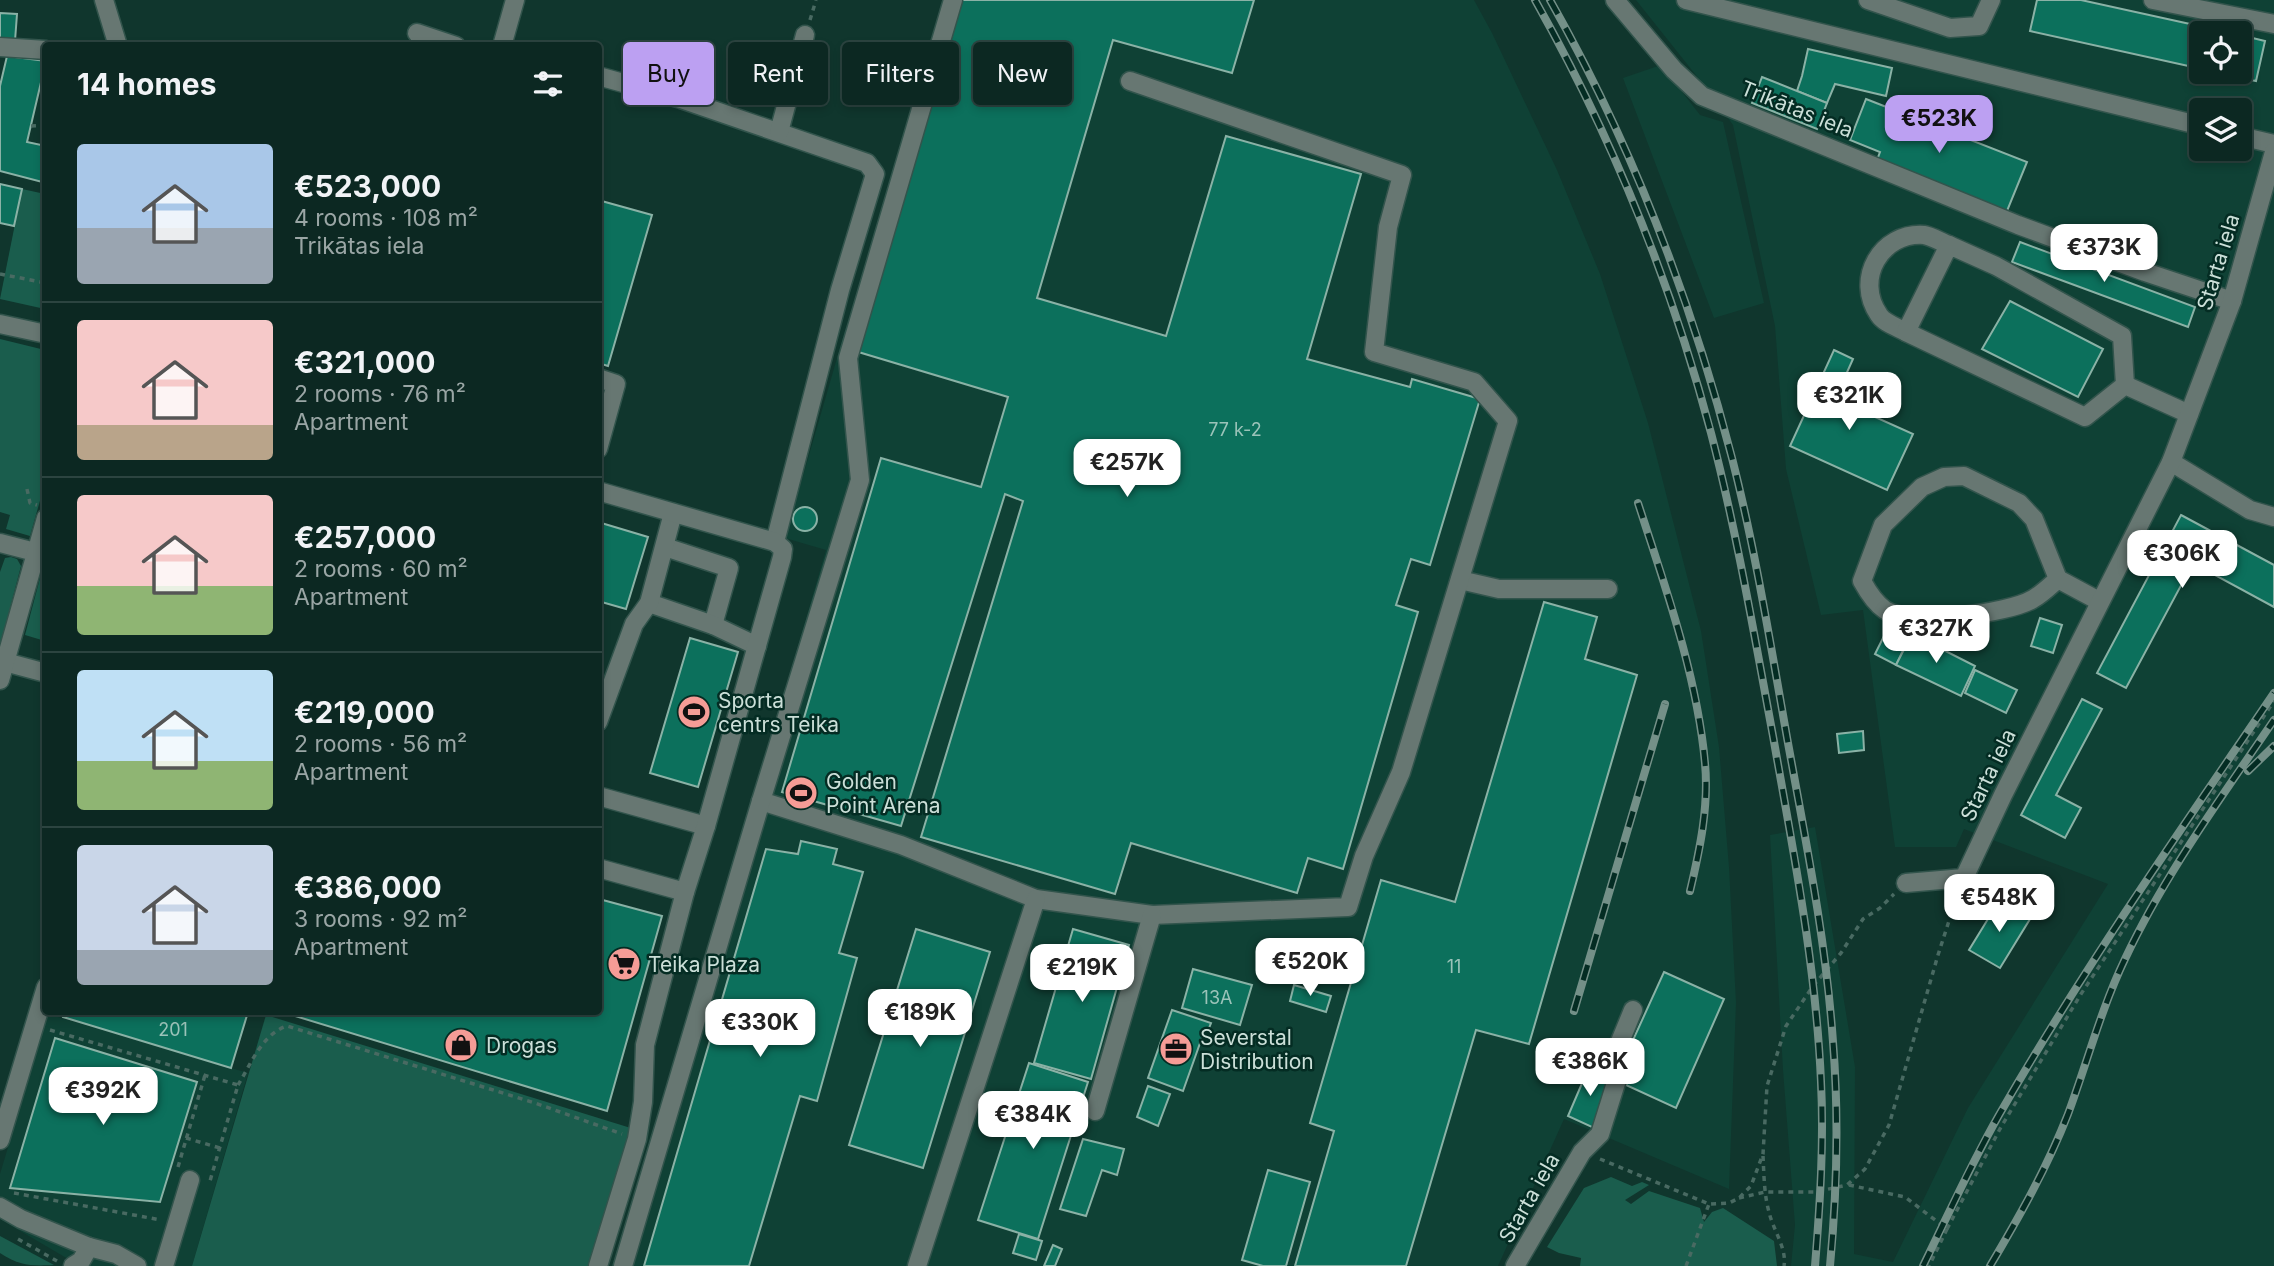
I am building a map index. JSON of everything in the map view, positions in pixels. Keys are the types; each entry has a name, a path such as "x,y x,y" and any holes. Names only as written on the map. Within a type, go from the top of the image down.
{"street":[{"path":"104,0 117,42"},
{"path":"503,42 515,0"},
{"path":"623,1266 761,801 860,480 848,358 953,0"},
{"name":"Trikātas iela","path":"1615,0 1674,70 1702,96 2018,225 2232,301"},
{"path":"1686,0 2189,123"},
{"path":"1868,0 1950,28 1979,26 1991,0"},
{"path":"2153,0 2274,24"},
{"path":"417,33 444,42"},
{"path":"779,132 805,35"},
{"path":"0,47 42,50"},
{"path":"602,77 681,99 867,163 875,174 840,289 775,542"},
{"path":"761,801 901,845 1036,899 1152,915 1348,907 1364,856 1401,772 1508,421 1474,382 1374,352 1388,227 1402,175 1130,80"},
{"path":"2252,139 2274,144"},
{"name":"Starta iela","path":"1964,878 2099,601 2171,461 2232,301 2274,152"},
{"path":"1924,235 1996,266 2122,336 2125,385 2085,417 1881,318 1870,300 1870,271 1892,244 1901,239 1924,235"},
{"path":"1906,332 1949,245"},
{"path":"0,324 42,333"},
{"path":"602,379 616,384 602,435"},
{"path":"2125,385 2189,414"},
{"path":"2171,461 2250,510 2274,517"},
{"path":"2058,579 2032,600 2010,608 1955,618 1911,617 1887,611 1869,595 1862,581 1883,525 1922,487 1944,477 1964,476 2019,503 2034,519 2058,579 2099,601"},
{"path":"598,1266 637,1139 643,1102 645,1045 685,892 783,549 775,542 602,492"},
{"path":"602,711 634,624 649,603 673,513"},
{"path":"0,680 42,530"},
{"path":"0,543 35,552"},
{"path":"665,547 729,568 713,625"},
{"path":"1460,580 1499,589 1608,589"},
{"path":"649,603 713,625 757,646"},
{"path":"5,662 42,672"},
{"path":"602,797 706,826"},
{"path":"602,869 685,892"},
{"path":"1906,883 1964,878"},
{"path":"918,1266 1036,899"},
{"path":"1095,1111 1152,915"},
{"path":"0,1140 42,1000"},
{"name":"Starta iela","path":"1515,1266 1581,1152 1600,1133 1620,1070 1617,1049 1633,1010"},
{"path":"164,1266 183,1177"},
{"path":"0,1207 21,1219 76,1260 116,1254 137,1266"}],"path":[{"path":"31,127 42,126"},
{"path":"0,274 42,282"},
{"path":"27,489 30,503 42,507"},
{"path":"1929,1266 2000,1127 2081,994 2274,701"},
{"path":"1847,1185 1866,1169 1889,1125 1941,944 1964,878"},
{"path":"1784,1266 1786,1257 1770,1215 1765,1192 1763,1154 1767,1086 1786,1026 1863,919 1880,908 1906,883"},
{"path":"34,1025 239,1085"},
{"path":"208,1184 239,1085 262,1045 278,1029 287,1026 535,1103 637,1139"},
{"path":"183,1177 186,1138 205,1075"},
{"path":"186,1138 220,1148"},
{"name":"Starta iela","path":"1581,1152 1709,1204 1729,1203 1739,1198"},
{"path":"1739,1198 1751,1186 1763,1154"},
{"path":"1739,1198 1765,1192 1815,1192 1847,1185 1905,1197 1947,1229"},
{"path":"13,1193 163,1220"},
{"path":"1686,1266 1709,1204"},
{"path":"9,1235 76,1260"}],"shaded area":[{"path":"945,0 1474,0 1557,170 1600,274 1648,423 1701,631 1719,747 1736,1003 1729,1189 1564,1119 1498,1266 612,1266 712,940 826,550 785,538 846,327 854,310 914,105 959,105 959,42 933,42"},
{"path":"1636,0 2274,0 2274,1266 1791,1266 1795,1225 1770,835 1815,827 1855,1067 1854,1254 1893,1262 1968,1108 2108,884 1964,829 1956,847 1895,847 1863,610 1821,615 1786,469 1775,326 1733,125"},
{"path":"1661,65 1700,115 1723,122 1764,303 1714,318 1623,78"},
{"path":"22,189 42,193 42,308 0,299"},
{"path":"0,339 42,349 42,494 30,536 6,529 10,515 0,512"},
{"path":"5,558 17,559 21,566 0,658 0,572"},
{"path":"42,570 42,640 25,635"},
{"path":"48,1015 248,1073 192,1266 80,1266 0,1219 0,1174"},
{"path":"266,1015 634,1129 593,1266 192,1266"},
{"path":"1611,1177 1632,1186 1642,1182 1649,1185 1625,1200 1631,1204 1649,1191 1700,1208 1704,1222 1712,1212 1723,1208 1774,1241 1777,1266 1580,1266 1581,1258 1547,1247 1584,1188"},
{"path":"0,1236 54,1265 26,1264 7,1257 0,1253"}],"building":[{"path":"959,0 1254,0 1232,73 1113,40 1037,298 1166,336 1226,136 1361,174 1307,359 1410,387 1412,379 1480,399 1430,565 1411,559 1396,605 1418,612 1343,869 1308,858 1297,893 1131,843 1115,894 921,837 1023,501 1005,494 901,826 782,792 881,458 981,487 1008,397 855,351 928,105 959,105 959,42 947,42"},
{"path":"2037,0 2081,0 2189,24 2189,66 2030,31"},
{"path":"0,13 17,14 15,41 0,40"},
{"path":"2252,38 2265,41 2256,81 2252,80"},
{"path":"1808,49 1892,68 1886,96 1835,84 1827,103 1797,91"},
{"path":"7,56 42,60 42,78 27,142 42,145 42,182 0,171 0,86"},
{"path":"1762,77 1827,103 1817,129 1752,103"},
{"path":"1866,99 2027,162 2007,211 1877,160 1880,152 1850,140"},
{"path":"0,184 22,189 14,226 0,223"},
{"path":"602,201 652,215 608,366 602,364"},
{"path":"2020,242 2195,307 2188,327 2012,262"},
{"path":"2010,301 2103,349 2078,397 1982,349"},
{"path":"1834,350 1853,359 1835,399 1913,434 1887,490 1790,446"},
{"path":"805,507 816,514 817,519 810,530 805,531 794,524 793,519 800,508"},
{"path":"2181,515 2274,565 2274,607 2193,563 2126,688 2097,673"},
{"path":"602,523 648,537 626,609 602,602"},
{"path":"1544,602 1597,617 1585,659 1637,675 1529,1044 1476,1030 1406,1266 1295,1266 1334,1131 1310,1123 1381,880 1455,902"},
{"path":"2040,618 2062,625 2053,653 2031,646"},
{"path":"1892,620 1913,630 1896,665 1875,654"},
{"path":"1912,634 1975,666 1961,696 1896,665"},
{"name":"Sporta centrs Teika","path":"690,638 738,652 698,787 650,773"},
{"path":"1975,670 2017,690 2006,713 1965,693"},
{"path":"2082,699 2102,709 2056,795 2081,808 2065,838 2021,815"},
{"path":"1863,731 1864,750 1839,753 1837,734"},
{"path":"801,841 837,849 833,864 863,872 839,953 857,958 817,1101 800,1096 749,1266 644,1266 766,849 798,854"},
{"name":"Teika Plaza","path":"602,900 662,916 607,1111 292,1015 602,1015"},
{"path":"1999,901 2030,919 2000,968 1969,950"},
{"path":"916,929 990,952 923,1168 849,1145"},
{"path":"1073,929 1129,945 1091,1079 1034,1063"},
{"path":"1193,969 1252,985 1240,1025 1182,1008"},
{"path":"1664,972 1724,999 1676,1108 1626,1085 1639,1056 1628,1051"},
{"path":"1294,985 1331,996 1326,1012 1290,1001"},
{"path":"1172,1010 1211,1023 1207,1033 1204,1032 1183,1091 1148,1078"},
{"path":"63,1015 247,1015 231,1068"},
{"path":"55,1038 197,1082 160,1202 10,1188"},
{"path":"1029,1063 1088,1082 1038,1239 978,1220"},
{"path":"1589,1067 1611,1079 1594,1128 1568,1116"},
{"path":"1148,1086 1170,1094 1158,1126 1137,1117"},
{"path":"1083,1139 1124,1149 1117,1175 1102,1170 1086,1216 1060,1209"},
{"path":"1268,1170 1310,1182 1286,1266 1263,1266 1242,1260"},
{"path":"1019,1234 1042,1241 1036,1260 1013,1253"},
{"path":"1053,1245 1062,1249 1055,1266 1044,1266"}],"railway":[{"path":"1535,0 1589,103 1658,265 1695,377 1729,508 1788,822 1814,995 1822,1128 1815,1266"},
{"path":"1550,0 1607,110 1678,281 1716,399 1748,529 1808,854 1830,1004 1837,1126 1830,1266"},
{"path":"1638,503 1679,631 1701,730 1706,779 1705,811 1690,891"},
{"path":"1923,1266 1999,1115 2064,1007 2274,693"},
{"path":"1574,1011 1665,704"},
{"path":"1990,1266 2032,1192 2060,1134 2109,997 2141,928 2195,837 2274,720"},
{"path":"2248,771 2274,746"}],"place":[{"name":"Sporta centrs Teika","path":"694,712"},
{"name":"Golden Point Arena","path":"801,793"},
{"name":"Teika Plaza","path":"624,964"},
{"name":"Drogas","path":"461,1045"},
{"name":"Severstal Distribution","path":"1176,1049"}]}
